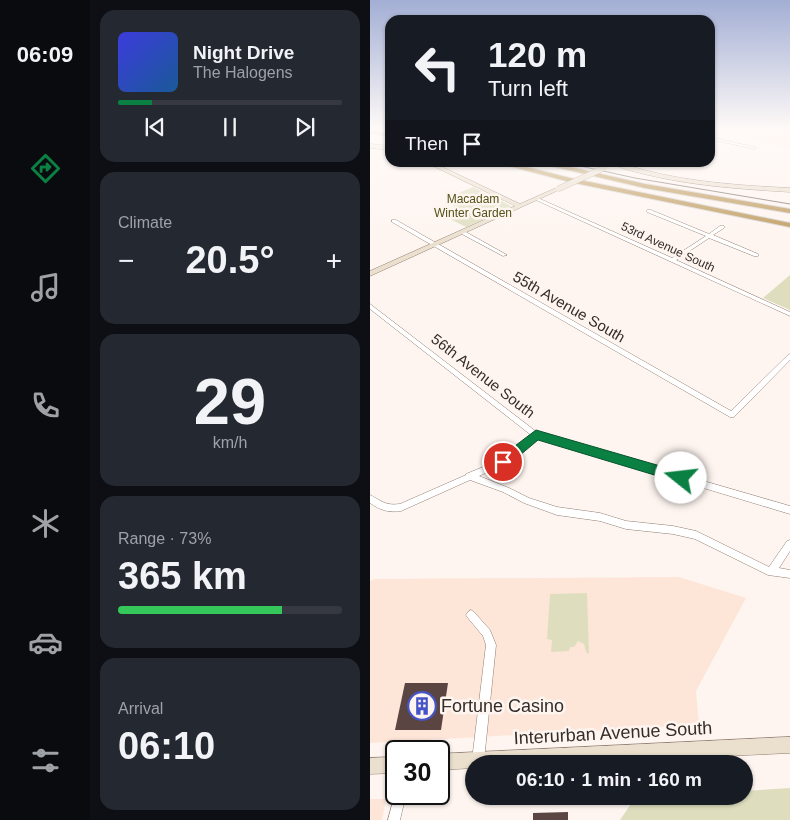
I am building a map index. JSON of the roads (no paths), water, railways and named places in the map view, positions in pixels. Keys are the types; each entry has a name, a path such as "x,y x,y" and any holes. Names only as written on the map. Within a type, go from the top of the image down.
{"highway":[{"path":"518,167 570,180 790,225"},
{"path":"560,167 671,194 790,216"},
{"path":"602,177 790,211"}],"street":[{"path":"438,167 520,206"},
{"path":"370,274 605,167"},
{"path":"625,167 642,173 675,179 730,186 790,190"},
{"name":"53rd Avenue South","path":"537,199 790,314"},
{"path":"649,211 756,255"},
{"name":"55th Avenue South","path":"394,221 732,415 790,356"},
{"path":"673,260 722,227"},
{"path":"462,232 505,255"},
{"name":"56th Avenue South","path":"370,306 536,435 790,510"},
{"path":"370,498 380,506 388,508 402,506 503,462 536,435"},
{"path":"469,476 506,490 527,502 557,511 600,518 626,525 673,530 696,535 771,572 790,574"},
{"path":"771,572 790,544"},
{"path":"471,615 487,633 490,645 479,755"},
{"name":"Interurban Avenue South","path":"570,755 790,745"},
{"name":"Interurban Avenue South","path":"450,761 465,761"},
{"path":"370,766 385,765"},
{"path":"394,820 397,805"}],"tram line":[{"path":"586,167 635,178 790,204"}],"place":[{"name":"Fortune Casino","path":"422,706"}],"park label":[{"name":"Macadam Winter Garden","path":"473,206"}]}
